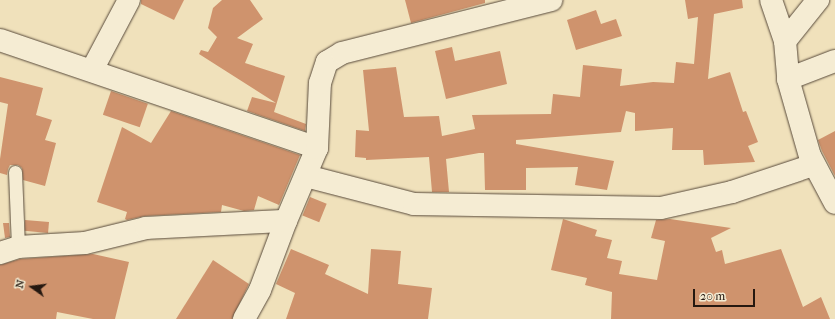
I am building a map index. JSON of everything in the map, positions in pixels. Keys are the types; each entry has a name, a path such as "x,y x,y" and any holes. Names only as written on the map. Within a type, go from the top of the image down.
{"street":[{"path":"92,70 129,0"},
{"path":"244,319 260,290 286,221 317,148 320,83 327,62 342,53 551,0"},
{"path":"770,0 785,41 788,79 813,165 835,203"},
{"path":"785,41 818,0"},
{"path":"0,40 92,70 317,148"},
{"path":"788,79 835,61"},
{"path":"306,176 414,204 661,208 732,192 813,165"},
{"path":"9,250 85,242 146,228 286,221"}],"lane":[{"path":"9,250 14,172"}],"building":[{"path":"141,0 184,0 174,20 141,4"},
{"path":"222,0 250,0 263,19 237,38 253,44 245,63 285,76 274,112 306,124 305,131 247,111 252,97 276,103 199,54 201,50 208,52 217,37 208,28 213,8"},
{"path":"405,0 485,0 485,3 411,23"},
{"path":"685,0 742,0 743,8 714,14 708,79 730,72 743,112 746,111 758,142 748,146 755,162 704,165 703,150 672,150 673,128 635,131 635,113 626,111 621,132 516,140 516,144 614,161 607,190 575,185 578,167 526,168 526,190 485,190 484,153 479,153 446,159 449,192 432,192 429,157 366,160 366,158 355,157 356,130 369,131 363,70 396,67 404,117 439,116 442,136 475,129 472,115 551,114 553,94 580,97 583,65 622,69 620,86 653,82 674,83 676,62 694,64 698,17 688,19"},
{"path":"596,10 601,24 616,19 622,36 576,50 567,20"},
{"path":"452,47 455,61 500,51 507,84 446,99 435,51"},
{"path":"0,77 43,88 36,115 52,120 45,140 56,143 45,186 23,180 22,168 18,165 10,165 7,175 0,173 0,159 8,104 0,102"},
{"path":"111,91 148,104 140,127 103,115"},
{"path":"171,111 300,155 279,205 258,196 254,210 244,211 222,205 221,212 145,216 127,220 125,219 127,212 97,202 122,127 151,143"},
{"path":"835,131 835,176 818,140"},
{"path":"310,197 327,204 319,222 303,216"},
{"path":"563,219 597,230 595,236 612,240 607,258 622,261 619,274 657,280 665,241 651,238 656,220 670,219 731,228 711,238 716,252 722,250 725,264 781,249 803,307 821,297 830,319 611,319 612,292 585,285 587,278 551,270"},
{"path":"25,220 49,222 48,233 24,231"},
{"path":"3,223 9,223 10,237 5,238"},
{"path":"291,249 329,265 325,274 368,294 371,249 401,251 398,284 432,288 428,319 286,319 295,293 276,284"},
{"path":"93,254 129,262 115,319 93,319 57,312 56,319 0,319 0,265 20,259"},
{"path":"213,260 249,284 232,319 176,319"}]}
